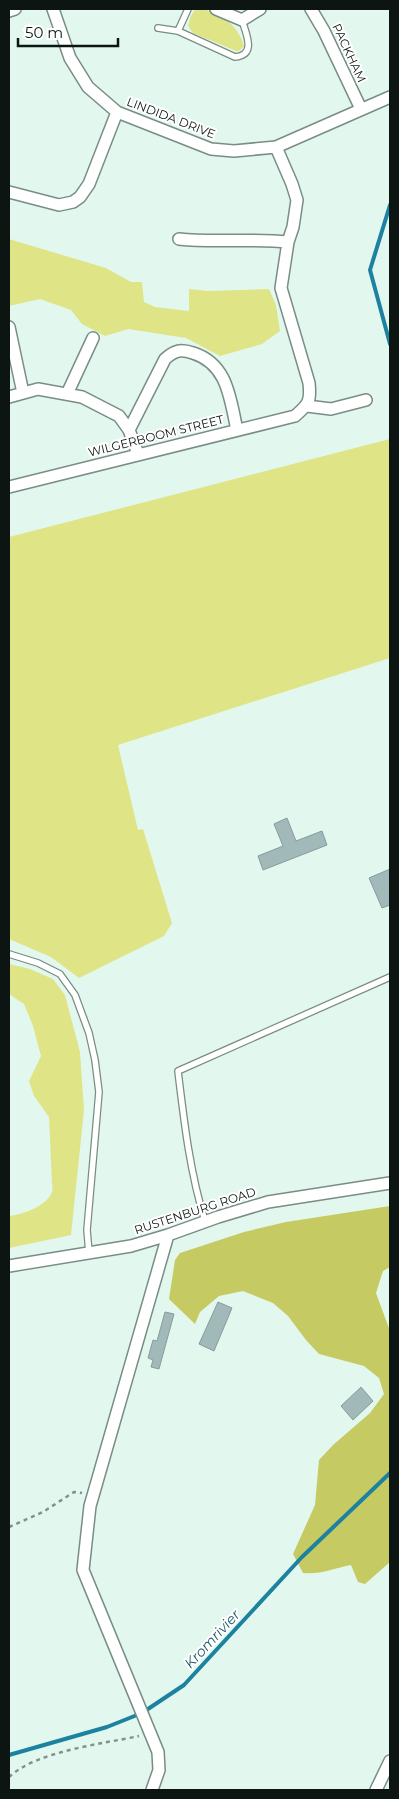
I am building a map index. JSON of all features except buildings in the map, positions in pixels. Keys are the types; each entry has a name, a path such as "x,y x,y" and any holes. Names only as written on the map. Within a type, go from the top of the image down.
{"street":[{"path":"9,11 15,9"},
{"name":"LINDIDA DRIVE","path":"53,9 70,58 88,87 117,112 212,149 234,151 276,147 390,97"},
{"path":"216,9 242,20 260,9"},
{"name":"PACKHAM","path":"311,9 324,31 361,109"},
{"path":"9,192 59,205 73,202 80,197 89,184 117,112"},
{"path":"276,147 297,200 281,288 309,383 310,396 307,406 331,409 366,400"},
{"path":"180,239 288,242"},
{"path":"9,327 23,393"},
{"path":"67,394 93,338"},
{"path":"129,430 165,359 173,351 183,350 200,355 216,366 223,376 237,430"},
{"path":"9,397 38,389 82,397 119,416 129,430 138,454"},
{"name":"WILGERBOOM STREET","path":"9,487 295,416 307,406"},
{"name":"RUSTENBURG ROAD","path":"9,1266 131,1246 168,1236 268,1202 390,1183"},
{"path":"152,1790 159,1770 158,1752 83,1570 90,1506 168,1236"},
{"path":"376,1790 390,1762"}],"lane":[{"path":"178,31 188,9"},
{"path":"158,28 178,31 234,57 246,54 248,48 242,20"},
{"path":"9,954 38,963 60,974 75,995 89,1033 99,1092 87,1230 89,1253"},
{"path":"205,1222 199,1203 186,1135 178,1071 390,977"}],"path":[{"path":"9,1527 43,1512 74,1492 84,1493 90,1506"},
{"path":"9,1777 46,1756 152,1734"}],"green space":[{"path":"198,9 213,12 227,20 238,32 244,46 239,51 236,51 193,33 188,26 192,13"},
{"path":"9,239 106,268 131,282 142,282 144,302 155,307 189,311 189,289 208,291 269,289 276,305 280,331 262,344 220,356 186,338 128,329 105,336 82,324 71,310 40,299 9,306"},
{"path":"390,439 390,658 118,745 138,830 143,829 172,923 164,936 79,978 51,957 9,939 9,537"},
{"path":"9,964 30,969 53,979 65,995 80,1052 84,1110 71,1235 9,1248 9,1216 27,1212 45,1202 52,1189 49,1117 34,1096 29,1081 41,1056 33,1026 24,1004 9,994"},
{"path":"390,1206 390,1267 383,1271 376,1293 390,1331 390,1562 365,1584 358,1582 351,1565 321,1572 303,1573 293,1554 315,1505 319,1460 333,1445 370,1413 384,1394 379,1378 364,1366 319,1354 288,1316 273,1303 243,1291 219,1296 200,1312 195,1324 169,1299 175,1260 180,1253 244,1232 286,1222"}],"waterway":[{"path":"390,205 370,270 390,344"},
{"name":"Kromrivier","path":"9,1755 107,1727 142,1713 184,1685 302,1557 390,1473"}]}
